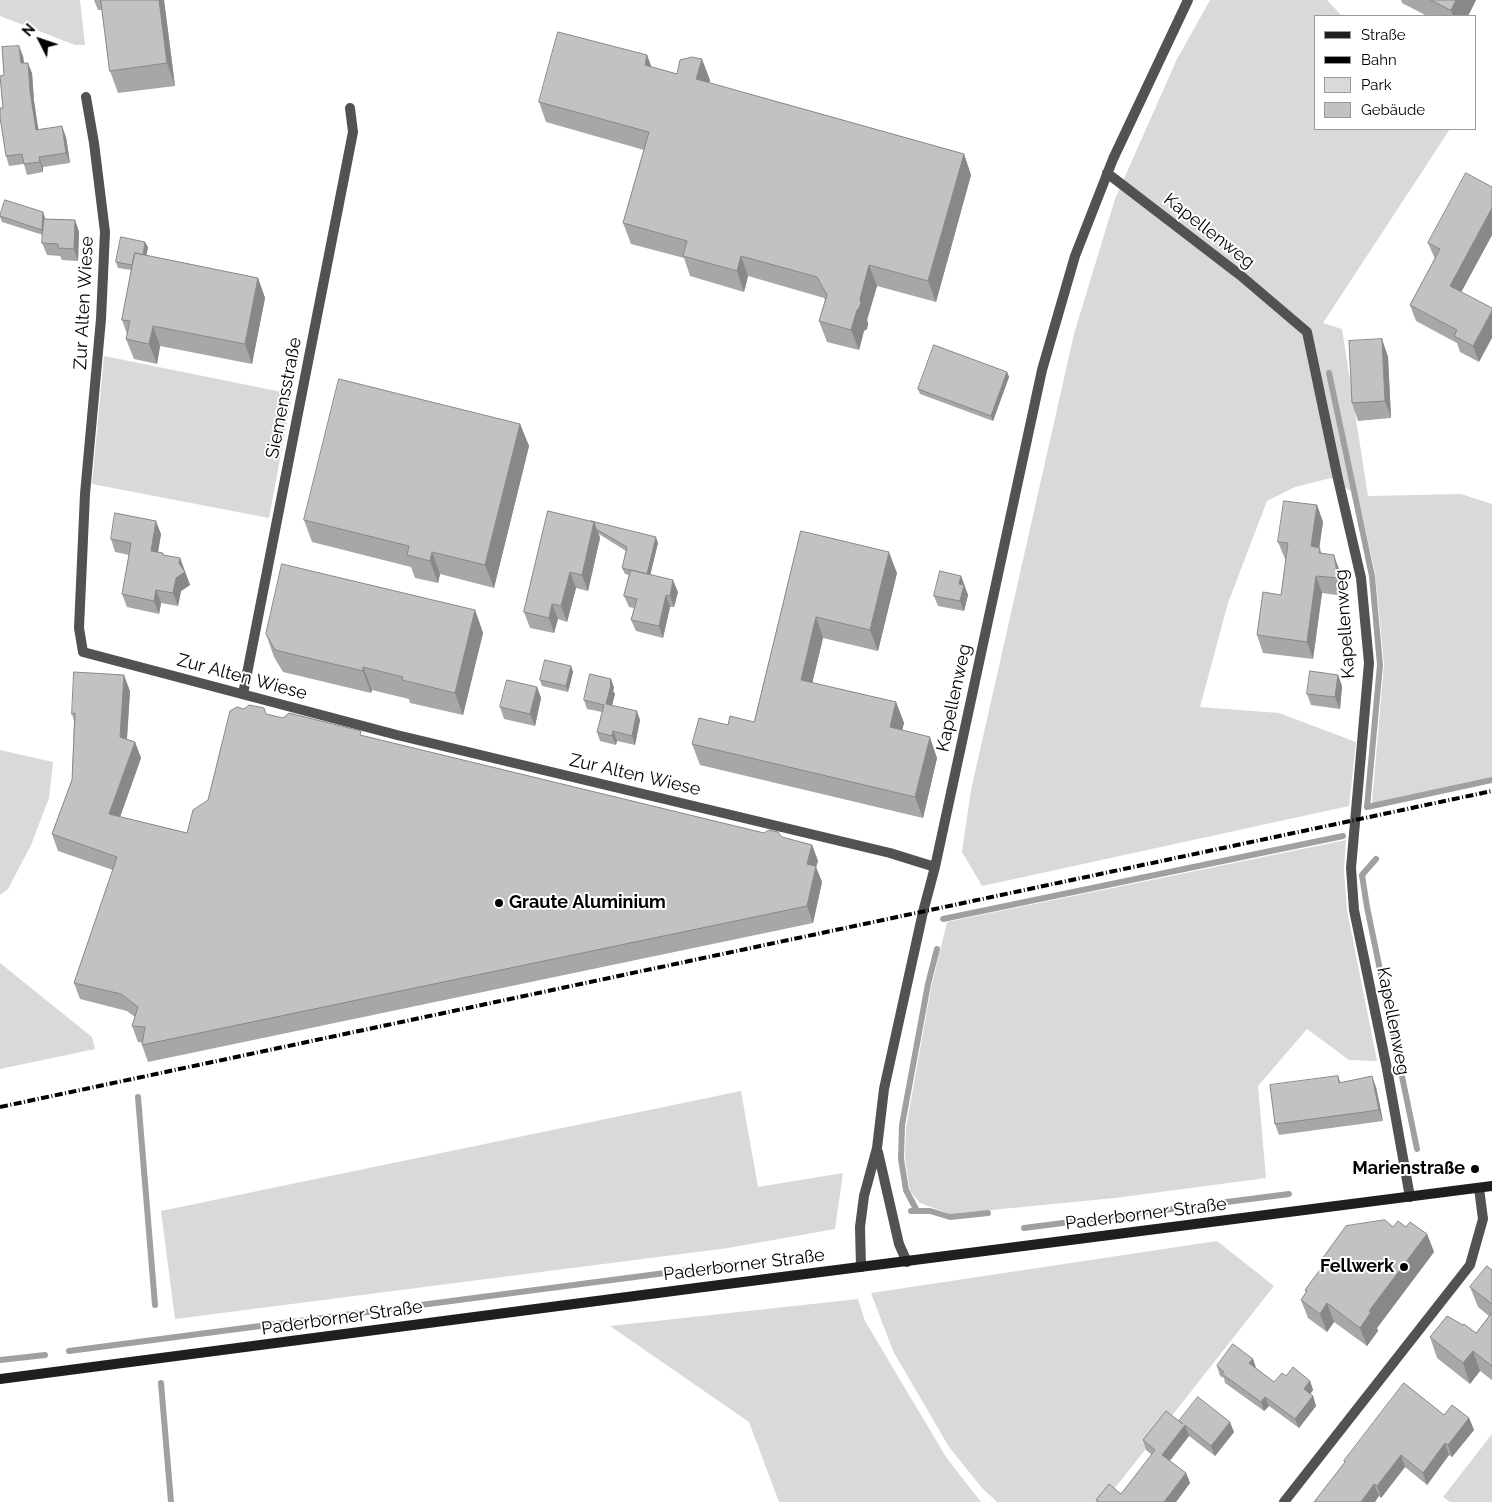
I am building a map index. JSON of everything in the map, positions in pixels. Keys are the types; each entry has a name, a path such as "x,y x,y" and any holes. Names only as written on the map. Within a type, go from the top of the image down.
{"main road":[{"name":"Paderborner Straße","path":"0,1379 1492,1186"}],"street":[{"name":"Kapellenweg","path":"861,1267 860,1227 864,1196 877,1148 884,1089 1042,370 1076,256 1107,173 1138,101 1188,0"},
{"name":"Zur Alten Wiese","path":"86,97 94,143 105,232 102,319 85,494 79,628 83,652 397,735 890,853 934,867"},
{"name":"Siemensstraße","path":"243,694 352,132 350,108"},
{"name":"Kapellenweg","path":"1107,173 1240,275 1307,332 1361,578 1368,663 1354,820 1352,876 1354,910 1410,1197"},
{"name":"Kapellenweg","path":"877,1148 899,1244 907,1262"},
{"path":"1284,1502 1470,1265 1484,1219 1479,1188"}],"green space":[{"path":"0,0 80,0 85,45 75,45 0,16"},
{"path":"1210,0 1327,0 1341,15 1314,15 1314,130 1449,130 1323,323 1342,329 1368,496 1461,494 1492,504 1492,777 1372,803 1384,664 1375,572 1358,496 1331,478 1295,487 1267,501 1228,603 1200,707 1279,713 1356,742 1349,806 982,886 962,852 971,790 1074,334 1115,199 1177,59"},
{"path":"104,356 292,394 269,518 92,484"},
{"path":"0,750 53,762 49,798 31,845 8,889 0,895"},
{"path":"1346,840 1344,871 1347,910 1377,1061 1349,1060 1307,1029 1258,1086 1266,1178 1115,1198 950,1214 920,1203 910,1191 905,1160 906,1128 931,988 947,922"},
{"path":"0,963 92,1037 95,1049 0,1069"},
{"path":"741,1091 758,1187 843,1173 835,1229 728,1248 175,1319 161,1211"},
{"path":"1217,1241 1274,1286 1104,1502 997,1502 982,1488 949,1447 893,1351 871,1293"},
{"path":"858,1299 865,1321 946,1457 981,1502 779,1502 749,1422 610,1326"},
{"path":"1492,1434 1492,1502 1450,1502 1443,1497"}],"building":[{"path":"101,0 159,0 167,63 110,71"},
{"path":"1431,0 1456,0 1451,10"},
{"path":"558,32 647,55 645,65 677,74 680,60 692,57 702,59 696,79 964,154 928,281 869,265 860,299 861,303 851,330 819,321 827,295 817,277 741,256 737,271 683,256 687,241 623,223 649,132 539,102"},
{"path":"19,46 21,63 28,63 36,130 62,126 66,153 39,157 40,162 24,164 22,154 6,156 0,117 0,108 3,108 0,76 4,75 2,47"},
{"path":"1466,173 1492,187 1492,208 1450,286 1492,308 1473,346 1454,336 1457,330 1410,305 1440,249 1428,243"},
{"path":"5,200 43,212 42,230 0,216"},
{"path":"44,219 75,220 74,249 58,248 58,244 42,243"},
{"path":"121,237 145,242 143,255 135,253 132,265 116,262"},
{"path":"135,253 258,278 245,344 153,326 149,344 126,339 130,321 122,320"},
{"path":"1382,339 1385,401 1352,403 1349,341"},
{"path":"934,345 1007,372 991,416 918,389"},
{"path":"339,379 520,424 485,565 432,552 430,561 407,555 409,546 304,520"},
{"path":"1284,501 1317,505 1311,546 1320,548 1319,553 1334,555 1338,578 1316,576 1307,642 1257,635 1263,592 1281,595 1288,543 1278,542"},
{"path":"548,511 594,522 582,575 570,572 561,606 552,604 549,618 524,612"},
{"path":"115,513 156,521 151,551 180,558 179,563 185,572 176,578 173,593 156,590 154,601 122,594 131,543 111,539"},
{"path":"591,521 656,537 647,574 622,568 627,547 596,529 594,522"},
{"path":"801,531 889,552 870,630 816,617 801,680 896,702 890,727 930,737 915,797 692,744 699,718 728,725 730,716 754,722"},
{"path":"282,564 475,610 455,693 402,680 403,677 363,667 363,671 275,650 266,634"},
{"path":"631,570 673,580 670,596 666,595 659,626 631,620 637,599 624,596"},
{"path":"940,571 961,576 959,584 964,585 960,601 934,596"},
{"path":"545,660 571,666 566,686 540,680"},
{"path":"1310,671 1338,675 1335,697 1307,694"},
{"name":"Graute Aluminium","path":"74,672 124,675 120,737 135,742 109,814 187,833 193,810 208,800 230,711 237,707 244,709 249,705 264,708 266,714 283,718 289,713 361,731 360,735 764,833 769,830 778,832 782,837 812,845 807,864 816,866 807,906 142,1045 145,1027 132,1026 138,1007 121,994 74,983 117,857 52,834 72,780 75,713 72,714"},
{"path":"590,674 611,679 606,704 637,711 632,736 613,731 612,736 597,732 604,705 584,700"},
{"path":"507,680 537,687 530,714 500,707"},
{"path":"1338,1076 1339,1083 1372,1076 1379,1110 1275,1124 1270,1085"},
{"path":"1385,1220 1393,1227 1398,1221 1406,1227 1410,1222 1427,1234 1369,1311 1371,1312 1360,1328 1327,1303 1320,1314 1301,1300 1307,1291 1305,1290 1322,1267 1322,1259 1346,1226"},
{"path":"1487,1266 1492,1270 1492,1304 1470,1287"},
{"path":"1492,1313 1492,1366 1473,1351 1463,1363 1430,1337 1447,1316 1464,1324 1476,1333"},
{"path":"1233,1344 1253,1359 1249,1363 1274,1382 1282,1373 1286,1376 1293,1367 1310,1381 1304,1389 1313,1396 1295,1419 1265,1397 1261,1402 1222,1374 1224,1372 1217,1366"},
{"path":"1404,1383 1444,1415 1452,1405 1469,1418 1448,1445 1445,1443 1423,1473 1401,1455 1377,1486 1374,1484 1361,1502 1314,1502 1344,1461"},
{"path":"1198,1397 1230,1422 1211,1446 1185,1425 1162,1455 1186,1473 1164,1502 1099,1502 1096,1500 1109,1484 1121,1494 1155,1450 1143,1440 1166,1411 1179,1421"}],"waterway":[{"path":"1329,373 1372,576 1380,665 1367,807 1492,780"},
{"path":"943,919 1343,836"},
{"path":"1376,859 1362,875 1417,1149"},
{"path":"917,1211 906,1190 901,1159 902,1125 928,984 937,949"},
{"path":"138,1097 155,1305"},
{"path":"1024,1228 1289,1194"},
{"path":"911,1211 930,1211 950,1217 988,1213"},
{"path":"69,1351 734,1264"},
{"path":"0,1360 45,1355"},
{"path":"161,1383 171,1502"}],"railway":[{"path":"0,1107 1492,791"}],"place":[{"name":"Graute Aluminium","path":"499,903"},
{"name":"Marienstraße","path":"1475,1169"},
{"name":"Fellwerk","path":"1404,1267"}]}
